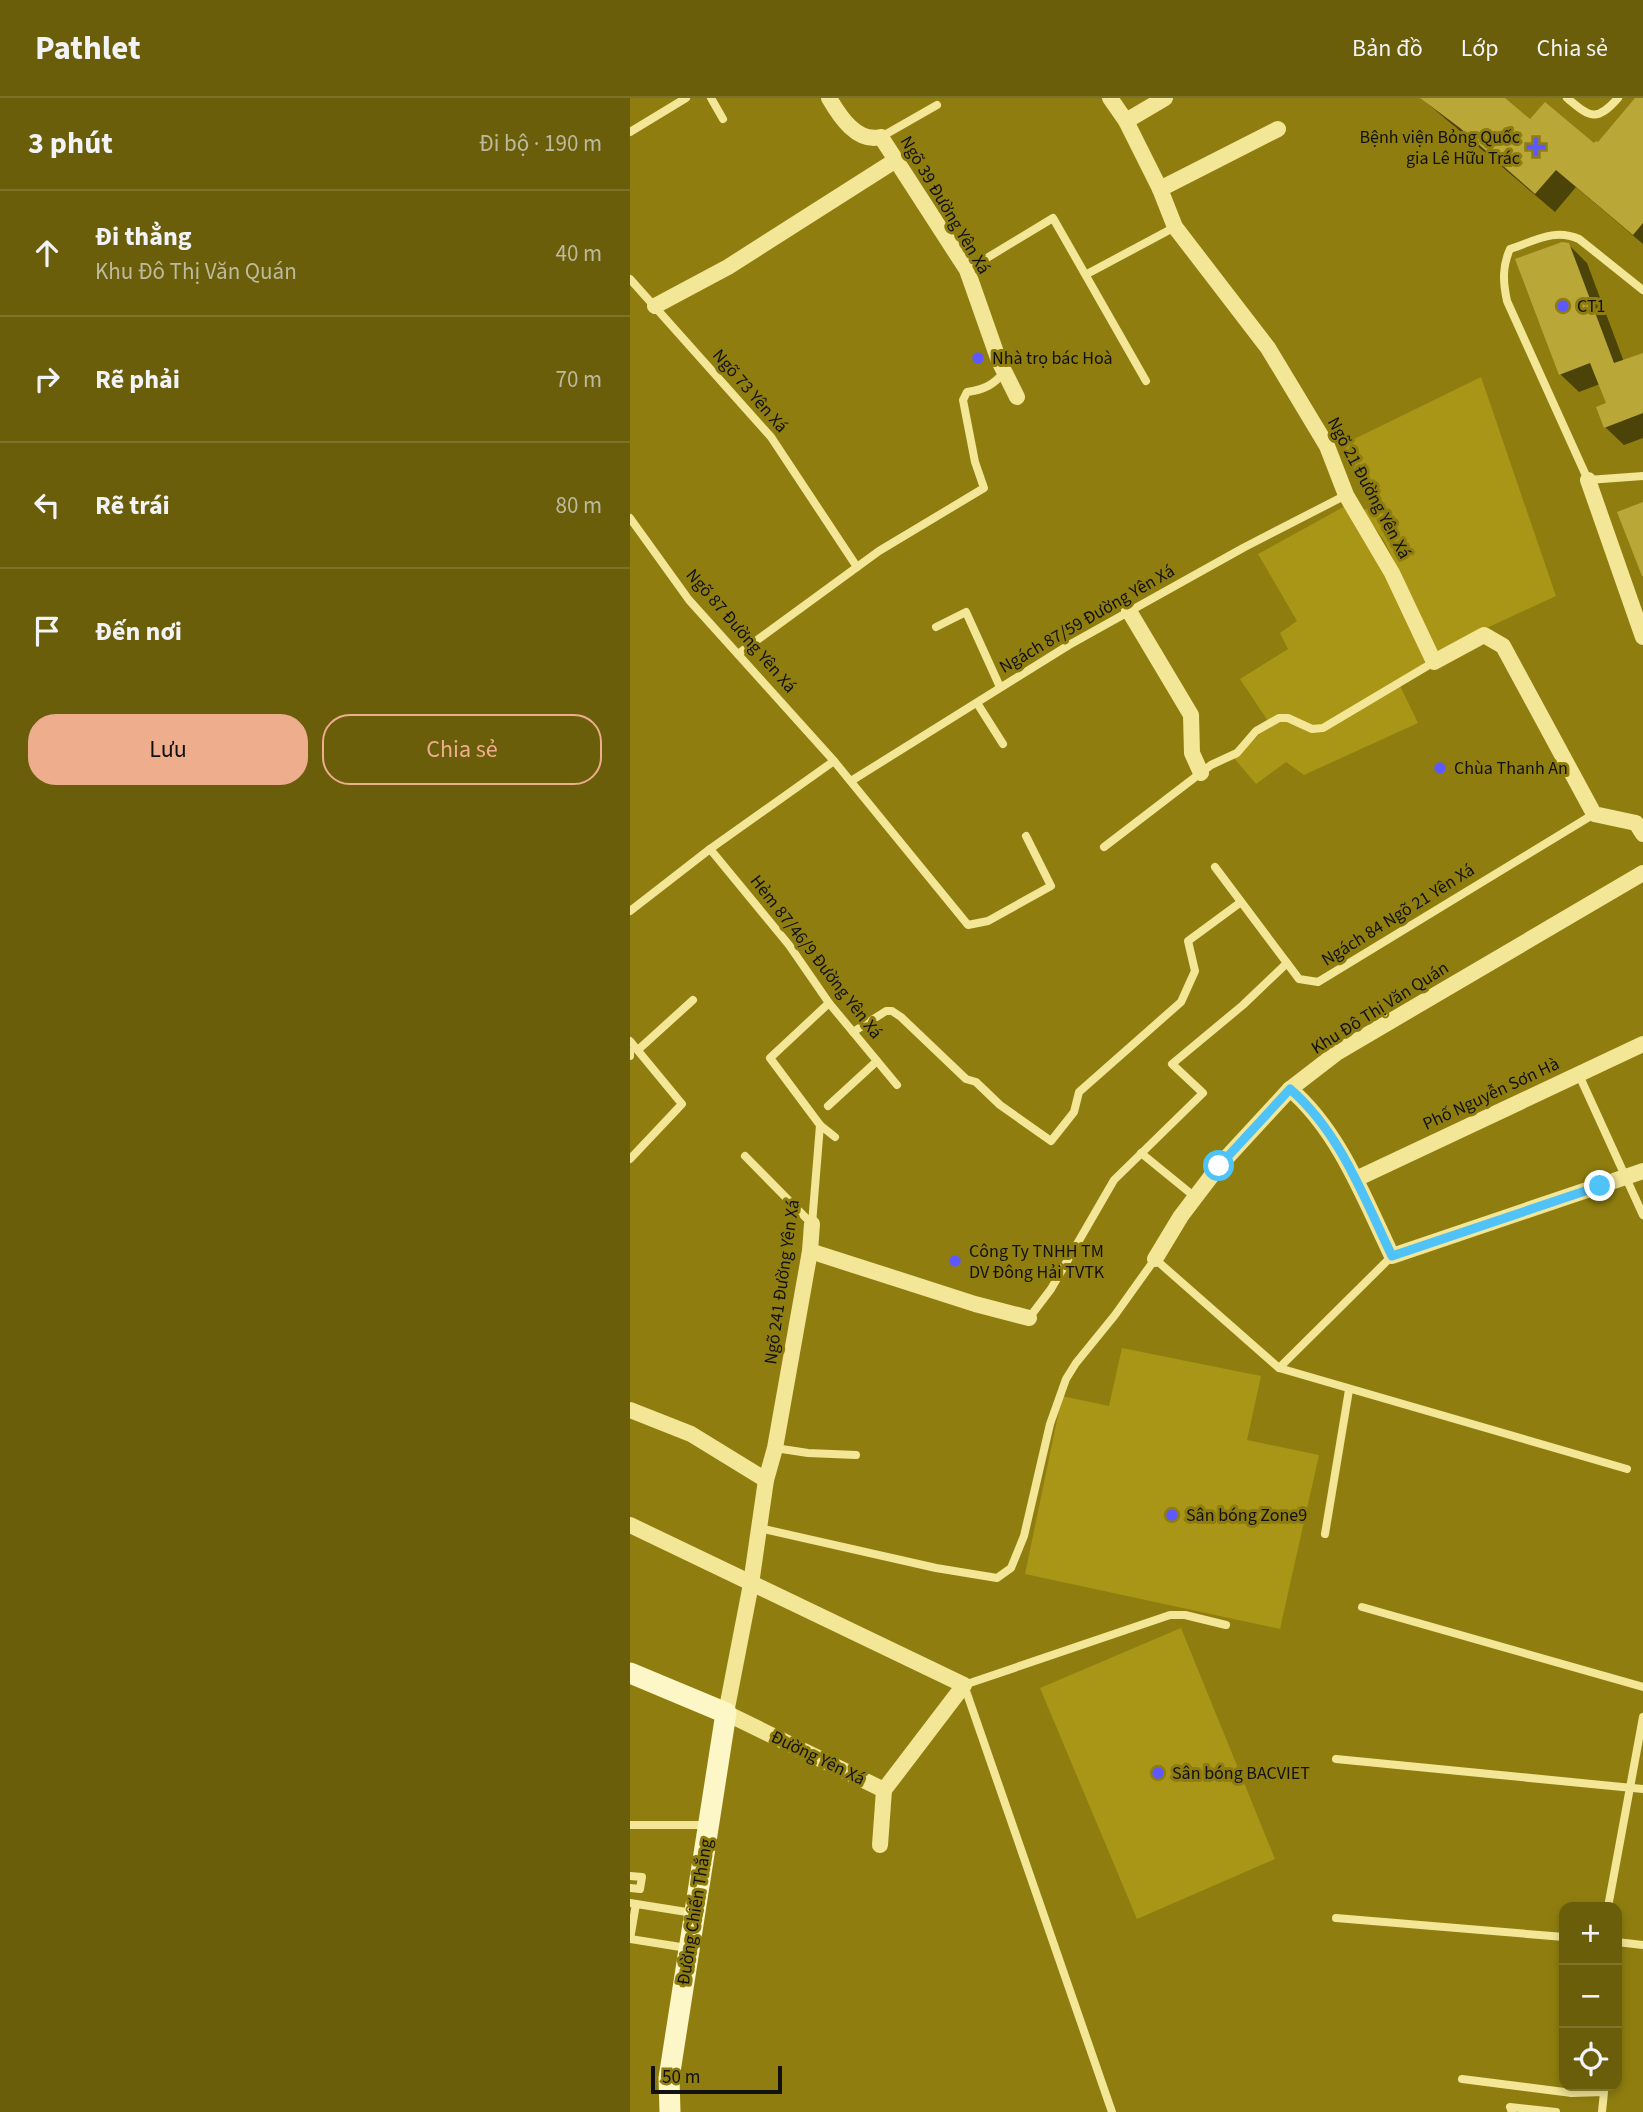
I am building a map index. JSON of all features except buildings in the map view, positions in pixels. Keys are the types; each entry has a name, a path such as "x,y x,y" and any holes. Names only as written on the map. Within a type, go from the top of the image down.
{"street":[{"name":"Ngõ 39 Đường Yên Xá","path":"830,98 856,133 872,139 881,137 967,270 1004,372 1017,397"},
{"name":"Ngõ 21 Đường Yên Xá","path":"1110,98 1126,121 1175,227 1268,348 1327,446 1346,495 1392,573 1434,662"},
{"path":"1126,121 1165,98"},
{"path":"1160,190 1278,129"},
{"path":"655,306 728,267 896,160"},
{"path":"1588,480 1643,637"},
{"path":"1129,611 1191,715 1192,753 1201,773"},
{"path":"1434,662 1484,635 1503,646 1594,814 1636,823 1643,834"},
{"name":"Khu Đô Thị Văn Quán","path":"1155,1259 1181,1216 1219,1166 1290,1089 1338,1052 1643,873"},
{"name":"Phố Nguyễn Sơn Hà","path":"1356,1179 1643,1044"},
{"path":"1290,1089 1307,1104 1321,1122 1356,1179 1392,1256 1643,1171"},
{"name":"Ngõ 241 Đường Yên Xá","path":"726,1713 751,1584 766,1480 775,1448 810,1251 812,1224"},
{"path":"810,1251 975,1304 1029,1318"},
{"path":"630,1410 691,1434 766,1480"},
{"path":"630,1525 964,1685"},
{"name":"Đường Yên Xá","path":"630,1673 726,1713 884,1790 964,1685"},
{"name":"Đường Chiến Thắng","path":"670,2112 669,2078 726,1713"},
{"path":"880,1845 884,1790"}],"lane":[{"path":"630,132 686,98"},
{"path":"711,98 723,119"},
{"path":"1567,98 1587,114 1594,116 1604,113 1618,98"},
{"path":"881,137 937,105"},
{"path":"967,270 1053,218 1146,381"},
{"path":"1087,274 1175,227"},
{"path":"1643,290 1580,239 1569,235 1557,233 1510,249 1504,262 1503,280 1507,301 1588,480 1643,476"},
{"name":"Ngõ 73 Yên Xá","path":"630,279 771,437 856,567"},
{"path":"738,654 856,567 984,488 975,461 963,400 967,392 997,381 1004,372"},
{"name":"Ngách 87/59 Đường Yên Xá","path":"851,782 1000,687 1129,611 1346,495"},
{"name":"Ngõ 87 Đường Yên Xá","path":"630,518 689,600 834,761 968,925 988,921 1051,886 1026,836"},
{"path":"936,627 967,612 1000,687"},
{"path":"1104,847 1201,773 1237,753 1256,731 1279,718 1288,718 1312,729 1323,728 1434,662"},
{"path":"977,703 1003,744"},
{"path":"630,911 710,849 834,761"},
{"name":"Ngách 84 Ngõ 21 Yên Xá","path":"1215,867 1299,979 1318,982 1594,814"},
{"name":"Hẻm 87/46/9 Đường Yên Xá","path":"710,849 789,945 829,1003 897,1085"},
{"path":"853,1032 886,1011 892,1011 966,1079 976,1082 1000,1105 1051,1141 1074,1112 1079,1092 1181,1002 1195,971 1188,941 1241,902"},
{"path":"1029,1318 1051,1289 1114,1180 1203,1093 1172,1064 1243,1005 1287,963"},
{"path":"633,1052 693,1000"},
{"path":"829,1003 770,1058 820,1125 835,1137"},
{"path":"630,1041 633,1052 682,1104 630,1158"},
{"path":"828,1106 877,1061"},
{"path":"1579,1075 1643,1215"},
{"name":"Ngõ 241 Đường Yên Xá","path":"812,1224 820,1125"},
{"path":"1140,1153 1195,1197"},
{"path":"745,1156 812,1224"},
{"path":"1279,1368 1392,1256"},
{"path":"759,1528 936,1568 997,1578 1011,1568 1024,1536 1050,1424 1066,1379 1155,1259 1279,1368 1627,1469"},
{"path":"1325,1534 1349,1390"},
{"path":"775,1448 808,1453 856,1455"},
{"path":"1362,1607 1643,1687"},
{"path":"1112,2112 964,1685 1170,1615 1185,1615 1226,1625"},
{"path":"1609,1902 1643,1717"},
{"path":"1336,1759 1643,1789"},
{"path":"630,1825 708,1825"},
{"path":"630,1876 642,1877 640,1889 630,1888"},
{"path":"690,1949 630,1939 633,1903 696,1913"},
{"path":"1336,1918 1559,1937"},
{"path":"1622,1943 1643,1945"},
{"path":"1462,2080 1559,2088"},
{"path":"1594,2091 1604,2092 1602,2112"},
{"path":"1512,2112 1510,2107 1556,2112"}],"shaded area":[{"path":"1481,377 1556,596 1437,651 1384,540 1362,511 1372,506 1342,445"},
{"path":"1347,505 1394,592 1425,662 1400,686 1418,723 1304,775 1286,762 1256,784 1234,758 1257,737 1268,721 1240,679 1288,649 1280,633 1297,621 1258,554"},
{"name":"Sân bóng Zone9","path":"1122,1348 1261,1376 1247,1440 1319,1455 1280,1629 1025,1574 1062,1396 1109,1406"},
{"name":"Sân bóng BACVIET","path":"1181,1628 1275,1859 1137,1919 1040,1688"}],"place":[{"name":"Bệnh viện Bỏng Quốc gia Lê Hữu Trác","path":"1536,147"},
{"name":"CT1","path":"1563,306"},
{"name":"Nhà trọ bác Hoà","path":"978,358"},
{"name":"Chùa Thanh An","path":"1440,768"},
{"name":"Công Ty TNHH TM DV Đông Hải TVTK","path":"955,1261"},
{"name":"Sân bóng Zone9","path":"1172,1515"},
{"name":"Sân bóng BACVIET","path":"1158,1773"}],"route":[{"path":"1219,1166 1290,1089 1307,1104 1321,1122 1356,1179 1392,1256 1600,1186"}]}
